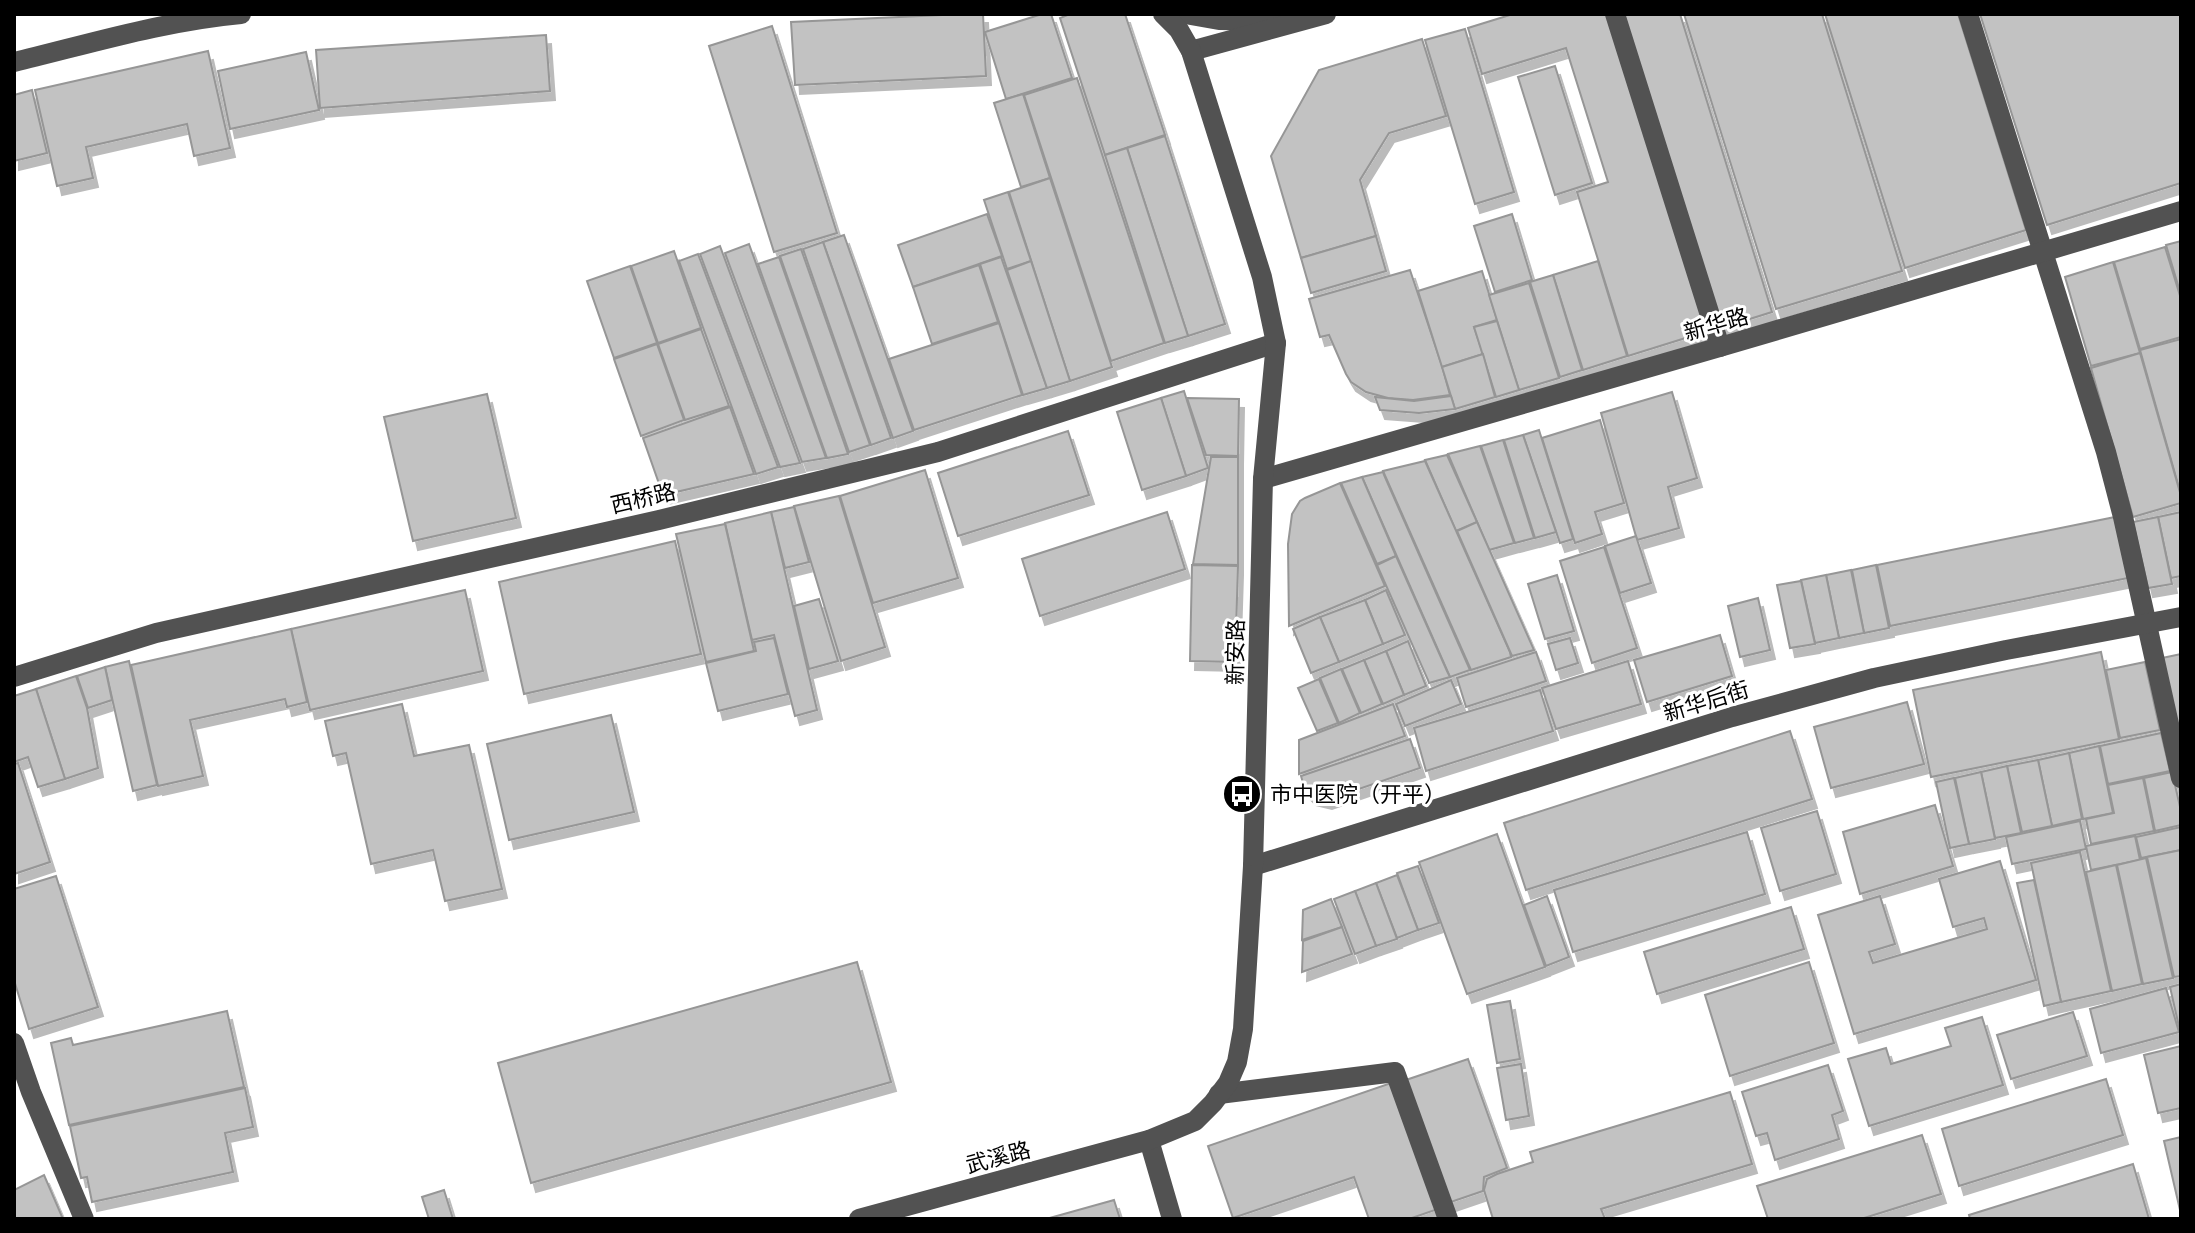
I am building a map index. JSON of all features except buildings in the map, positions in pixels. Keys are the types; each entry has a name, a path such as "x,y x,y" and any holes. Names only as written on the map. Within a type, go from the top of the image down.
{"street":[{"path":"14,62 138,32 241,14"},
{"name":"新安路","path":"1149,1140 1195,1121 1219,1094 1228,1083 1237,1062 1243,1029 1253,866 1263,479 1276,343 1262,277 1191,51 1179,30 1163,14"},
{"path":"1185,14 1256,22 1319,16"},
{"path":"1615,14 1720,347"},
{"path":"1968,14 2106,452 2181,778"},
{"path":"1191,51 1319,16"},
{"name":"新华路","path":"1263,479 2181,211"},
{"name":"西桥路","path":"14,677 156,633 659,520 938,452 1276,343"},
{"name":"新华后街","path":"1253,866 1732,717 1874,678 2181,617"},
{"path":"14,1043 84,1219"},
{"path":"1219,1094 1395,1072 1448,1219"},
{"path":"1149,1140 1172,1219"},
{"name":"武溪路","path":"859,1219 1149,1140"}],"place":[{"name":"市中医院（开平）","path":"1242,794"}]}
